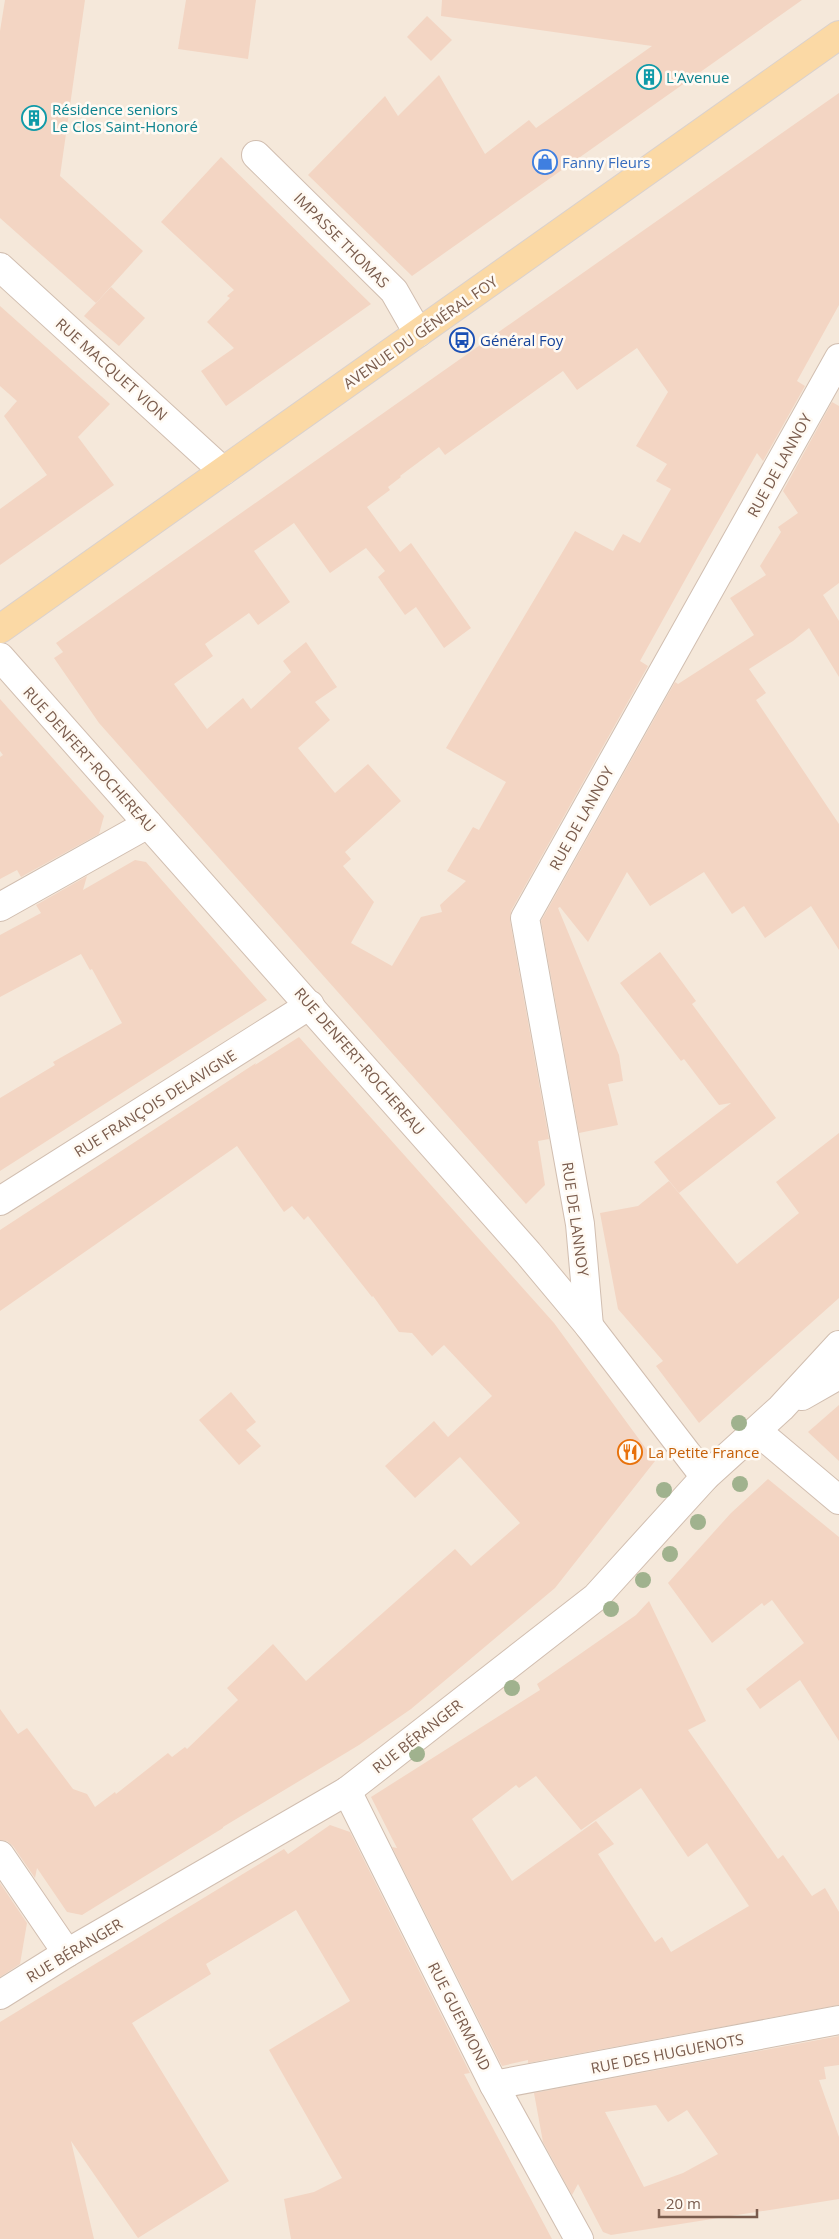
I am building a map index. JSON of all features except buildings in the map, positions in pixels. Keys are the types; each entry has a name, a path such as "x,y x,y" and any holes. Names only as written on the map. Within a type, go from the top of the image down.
{"main road":[{"name":"AVENUE DU GÉNÉRAL FOY","path":"0,629 839,35"}],"street":[{"name":"IMPASSE THOMAS","path":"256,155 394,291 418,334"},
{"name":"RUE MACQUET VION","path":"0,267 224,471"},
{"name":"RUE DE LANNOY","path":"588,1326 580,1224 525,918 838,363"},
{"name":"RUE DENFERT-ROCHEREAU","path":"0,657 522,1245 588,1326 705,1478"},
{"path":"0,907 148,824"},
{"name":"RUE FRANÇOIS DELAVIGNE","path":"0,1201 310,1005"},
{"name":"RUE BÉRANGER","path":"0,1994 347,1791 596,1596 705,1478 781,1408 839,1345"},
{"name":"RUE BÉRANGER","path":"781,1408 839,1375"},
{"path":"757,1431 839,1500"},
{"name":"RUE GUERMOND","path":"347,1791 494,2084 579,2239"},
{"path":"0,1855 68,1953"},
{"name":"RUE DES HUGUENOTS","path":"494,2084 839,2020"}],"shaded area":[{"path":"0,0 839,0 839,2239 0,2239"}],"place":[{"name":"L'Avenue","path":"649,77"},
{"name":"Résidence seniors Le Clos Saint-Honoré","path":"34,118"},
{"name":"Fanny Fleurs","path":"545,162"},
{"name":"Général Foy","path":"462,340"},
{"name":"La Petite France","path":"630,1452"}]}
